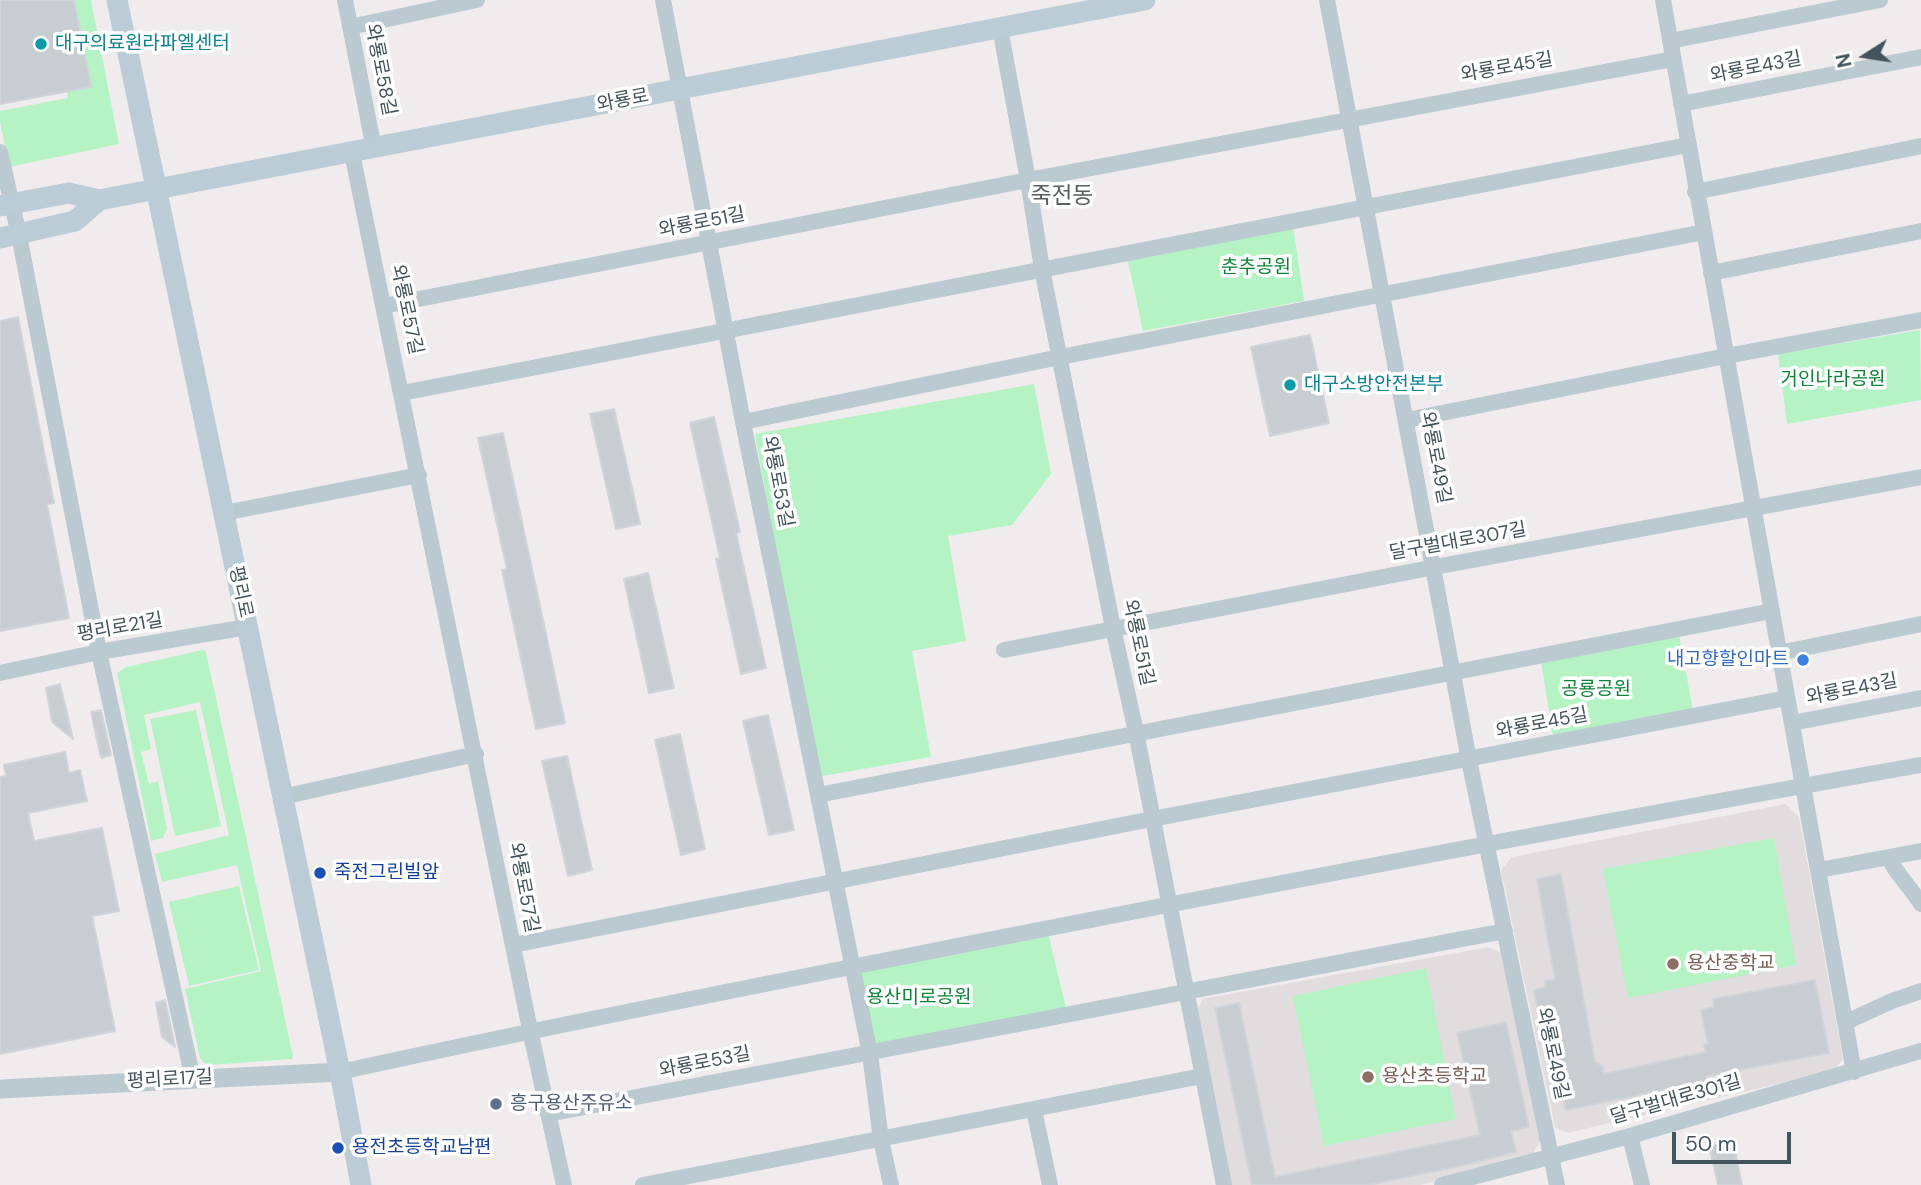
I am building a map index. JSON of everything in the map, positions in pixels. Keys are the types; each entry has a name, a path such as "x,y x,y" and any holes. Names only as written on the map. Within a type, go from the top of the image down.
{"main road":[{"name":"평리로","path":"117,0 340,1072 361,1185"},
{"name":"와룡로","path":"6,205 69,193 99,200 157,190 1000,28 1059,8 1146,0"},
{"name":"와룡로","path":"9,237 75,220 99,200"}],"street":[{"name":"와룡로58길","path":"345,0 374,149"},
{"path":"350,27 477,0"},
{"name":"와룡로53길","path":"663,0 743,422 870,1054 881,1140 891,1185"},
{"name":"와룡로49길","path":"1327,0 1469,760 1558,1185"},
{"path":"1663,0 1695,192 1854,1072"},
{"path":"1670,41 1880,0"},
{"name":"와룡로51길","path":"1000,28 1042,269 1224,1185"},
{"name":"와룡로43길","path":"1681,104 1921,57"},
{"name":"와룡로45길","path":"1349,118 1673,59"},
{"path":"1028,180 1349,118"},
{"path":"402,393 1688,145"},
{"path":"1695,192 1921,146"},
{"path":"0,152 9,237 193,1079"},
{"name":"와룡로57길","path":"352,153 530,1030 564,1185"},
{"name":"와룡로51길","path":"383,306 1028,180"},
{"path":"743,422 1060,357 1704,232"},
{"path":"1711,273 1921,232"},
{"path":"1406,420 1921,320"},
{"path":"224,513 419,475"},
{"name":"달구벌대로307길","path":"1004,650 1921,477"},
{"path":"818,794 1772,611"},
{"path":"1779,653 1921,624"},
{"name":"평리로21길","path":"0,673 99,652 247,627"},
{"name":"와룡로45길","path":"1469,760 1787,698"},
{"name":"와룡로43길","path":"1792,723 1921,698"},
{"path":"282,797 476,754"},
{"path":"513,945 1152,819 1469,760"},
{"path":"340,1072 530,1030 1169,904 1487,843 1921,765"},
{"path":"1819,870 1921,851"},
{"path":"1889,857 1891,864 1908,883 1921,904"},
{"path":"870,1054 1185,990 1505,931"},
{"path":"1846,1023 1892,1001 1921,991"},
{"name":"달구벌대로301길","path":"1442,1185 1630,1136 1921,1051"},
{"name":"와룡로53길","path":"548,1114 870,1054"},
{"name":"평리로17길","path":"0,1088 340,1072"},
{"path":"643,1185 1202,1076"},
{"path":"1034,1110 1050,1185"},
{"path":"1630,1136 1642,1185"}],"shaded area":[{"name":"용산중학교","path":"1786,804 1799,817 1843,1059 1833,1071 1567,1133 1555,1127 1501,870 1512,857"},
{"name":"용산초등학교","path":"1489,947 1503,954 1540,1141 1531,1157 1420,1185 1230,1185 1196,1013 1202,999"}],"green space":[{"path":"52,0 91,0 119,144 9,167 0,111 68,98"},
{"name":"춘추공원","path":"1292,219 1304,301 1143,331 1126,252"},
{"name":"거인나라공원","path":"1920,330 1921,400 1787,424 1778,354"},
{"path":"1034,384 1051,474 1012,525 948,536 966,641 912,651 931,757 817,777 755,434"},
{"name":"공룡공원","path":"1678,629 1694,716 1554,743 1540,655"},
{"path":"203,650 206,652 292,1059 211,1065 200,1058 185,989 261,971 237,865 162,882 155,854 229,835 200,702 144,715 151,749 141,752 149,784 158,781 167,829 163,838 151,841 117,673 126,667"},
{"path":"196,710 221,826 175,836 150,719"},
{"path":"1774,838 1796,965 1628,998 1603,869"},
{"path":"239,886 259,970 189,986 169,902"},
{"name":"용산미로공원","path":"1047,929 1067,1012 875,1051 859,967"},
{"path":"1426,968 1456,1119 1324,1146 1293,996"}],"building":[{"name":"대구의료원라파엘센터","path":"0,0 74,0 91,87 0,104"},
{"path":"18,317 54,503 47,504 69,618 0,631 0,321"},
{"name":"대구소방안전본부","path":"1310,335 1329,423 1270,436 1251,347"},
{"path":"614,409 640,524 616,529 590,414"},
{"path":"714,417 740,532 736,533 766,668 741,674 716,559 720,558 690,423"},
{"path":"503,433 565,723 536,729 502,570 507,569 478,438"},
{"path":"648,573 674,688 649,693 624,579"},
{"path":"60,684 73,739 52,722 46,688"},
{"path":"101,710 111,755 101,758 91,712"},
{"path":"768,715 794,830 769,835 743,721"},
{"path":"680,734 705,849 681,855 655,740"},
{"path":"65,752 69,773 80,770 87,801 28,813 34,841 102,828 119,911 92,916 115,1031 0,1054 0,777 6,776 4,765"},
{"path":"567,756 592,870 568,876 542,761"},
{"path":"1561,874 1595,1062 1602,1066 1604,1074 1706,1052 1704,1045 1708,1044 1701,1010 1714,1007 1713,999 1815,980 1829,1053 1706,1076 1710,1095 1684,1100 1681,1086 1566,1110 1554,1053 1546,1055 1534,990 1546,987 1545,981 1555,979 1537,879"},
{"path":"165,1000 175,1047 162,1037 156,1003"},
{"path":"1239,1003 1275,1177 1480,1135 1457,1033 1506,1022 1529,1127 1511,1131 1516,1152 1470,1164 1368,1185 1252,1185 1215,1008"},
{"path":"1733,1141 1742,1185 1718,1185 1709,1146"}],"place":[{"name":"대구의료원라파엘센터","path":"41,44"},
{"name":"대구소방안전본부","path":"1290,385"},
{"name":"내고향할인마트","path":"1803,660"},
{"name":"죽전그린빌앞","path":"320,873"},
{"name":"용산중학교","path":"1673,964"},
{"name":"용산초등학교","path":"1368,1077"},
{"name":"흥구용산주유소","path":"496,1104"},
{"name":"용전초등학교남편","path":"338,1148"}],"district":[{"name":"죽전동","path":"1062,197"}]}
